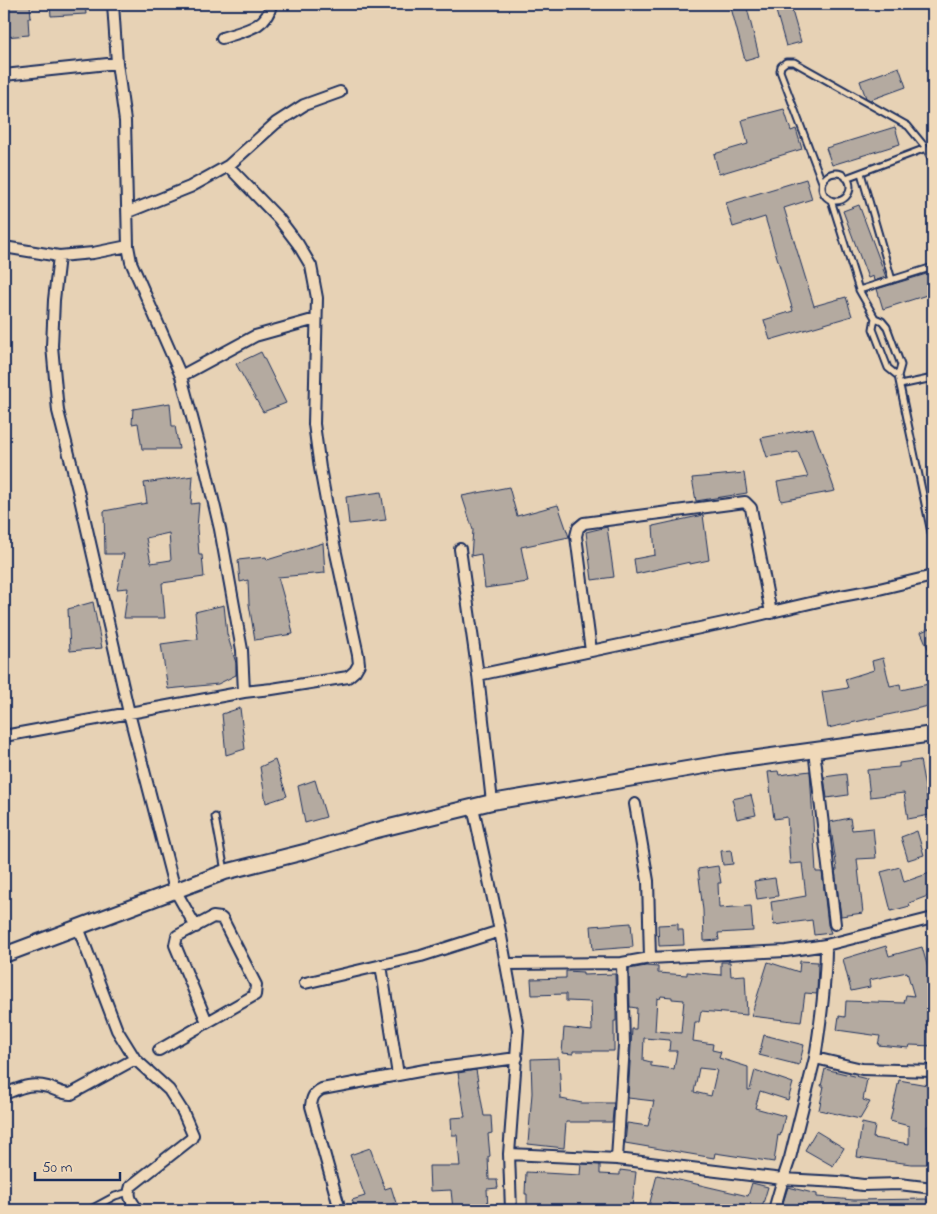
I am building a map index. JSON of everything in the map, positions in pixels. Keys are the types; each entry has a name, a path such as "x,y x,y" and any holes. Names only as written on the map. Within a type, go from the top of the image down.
{"main road":[{"path":"4,955 226,872 308,851 373,831 492,802 728,762 933,734"}],"street":[{"path":"113,4 117,64 125,120 128,246 131,262 181,376 220,529 242,650 244,692"},
{"path":"222,38 262,23 269,13 271,4"},
{"path":"4,75 117,64"},
{"path":"128,212 190,187 228,166 276,123 304,105 340,92"},
{"path":"4,736 50,726 244,692 348,677 359,664 354,630 334,544 314,424 317,298 311,266 279,218 228,166"},
{"path":"4,247 59,256 93,253 128,246"},
{"path":"59,256 54,300 52,346 58,411 129,713 175,890 196,927"},
{"path":"181,376 255,336 316,319"},
{"path":"591,651 576,536 578,528 584,523 745,502 751,508 771,613"},
{"path":"460,549 478,675 492,802"},
{"path":"478,675 771,613 836,597 879,590 933,576"},
{"path":"814,750 835,924"},
{"path":"635,804 648,881 650,958"},
{"path":"473,807 500,931 518,1030 509,1154 511,1210"},
{"path":"159,1050 207,1022 255,994 256,985 220,918 213,917 177,936 175,945 207,1022"},
{"path":"506,964 622,962 650,958 786,951 826,945 933,918"},
{"path":"78,927 117,1030 135,1059 169,1090 183,1112 193,1135 191,1139 131,1186 129,1192 130,1199 138,1210"},
{"path":"305,983 421,956 500,931"},
{"path":"774,1210 790,1158 815,1058 823,1007 826,945"},
{"path":"617,1159 624,1045 622,962"},
{"path":"381,965 398,1075"},
{"path":"340,1210 311,1106 312,1098 317,1092 322,1089 398,1075 517,1058"},
{"path":"815,1058 862,1069 933,1071"},
{"path":"4,1094 34,1084 64,1094 71,1094 135,1059"},
{"path":"509,1154 617,1159 783,1179 862,1185 899,1184 933,1188"}],"lane":[{"path":"898,376 888,368 873,329 874,318 859,290 831,200 822,189 822,182 780,71 781,66 786,62 794,62 908,126 926,148 933,162"},
{"path":"846,178 926,148"},
{"path":"822,182 833,173 840,174 846,178 849,184 849,192 838,200 831,200"},
{"path":"861,173 892,280"},
{"path":"859,290 933,267"},
{"path":"874,318 882,321 887,327 901,365 898,376 933,542"},
{"path":"900,385 933,378"},
{"path":"215,817 226,872"},
{"path":"89,1210 115,1196 129,1192"}],"building":[{"path":"4,4 30,4 31,18 28,18 29,35 4,37"},
{"path":"50,4 85,4 86,14 51,16"},
{"path":"730,4 746,4 759,56 745,60"},
{"path":"774,4 790,4 801,42 786,46"},
{"path":"899,67 906,87 870,100 866,98 860,81"},
{"path":"784,109 791,131 796,129 802,149 719,174 714,154 748,144 742,120"},
{"path":"895,127 900,144 832,165 826,148"},
{"path":"806,179 812,199 784,208 814,306 846,297 852,316 770,340 764,320 793,311 765,217 733,227 726,203"},
{"path":"859,205 886,277 874,281 873,276 868,278 843,211"},
{"path":"933,272 933,293 883,309 877,289"},
{"path":"261,352 286,403 263,412 236,364"},
{"path":"170,403 172,426 175,426 179,449 142,449 138,423 132,424 133,409"},
{"path":"813,428 835,491 781,501 777,482 808,477 798,452 767,457 761,438"},
{"path":"744,473 747,493 696,501 692,478"},
{"path":"193,476 191,504 199,503 197,528 199,555 202,555 204,577 162,583 165,618 124,618 128,588 117,589 124,554 105,554 104,511 147,503 144,483","holes":["169,533 171,560 151,563 146,538"]},
{"path":"509,487 517,516 558,505 569,537 521,547 528,582 485,588 481,554 471,556 473,530 462,496"},
{"path":"381,492 386,520 349,524 346,497"},
{"path":"703,515 709,560 690,564 690,562 636,574 634,559 655,555 653,526"},
{"path":"607,527 614,577 592,580 586,532"},
{"path":"323,543 325,573 278,577 288,609 293,634 255,640 249,604 248,580 240,582 238,560 266,557 267,560"},
{"path":"93,602 102,648 70,651 68,609"},
{"path":"224,605 227,634 236,663 236,675 218,684 168,689 161,644 198,639 195,612"},
{"path":"933,627 933,660 921,632"},
{"path":"883,658 890,686 900,684 901,690 933,683 933,705 828,728 822,692 848,688 845,679 874,670 872,661"},
{"path":"240,708 245,749 226,755 222,714"},
{"path":"275,760 287,796 266,803 260,767"},
{"path":"920,760 930,815 908,819 904,793 870,797 867,770 899,767 899,763"},
{"path":"778,771 779,775 810,771 816,872 822,872 828,925 831,933 814,935 812,920 774,925 771,902 806,896 802,863 790,864 787,817 774,819 768,772"},
{"path":"846,774 848,795 827,798 824,777"},
{"path":"315,780 326,817 305,823 298,786"},
{"path":"751,795 756,815 737,819 732,799"},
{"path":"850,818 852,830 873,828 876,858 857,859 863,913 841,916 830,822"},
{"path":"917,831 924,855 908,860 901,837"},
{"path":"731,850 733,864 723,865 721,851"},
{"path":"718,866 721,883 718,883 719,908 751,906 753,931 718,933 719,940 704,941 703,910 698,869"},
{"path":"900,867 904,882 930,873 933,881 933,894 909,903 910,906 891,911 881,872"},
{"path":"775,878 778,896 757,899 754,881"},
{"path":"631,923 633,947 593,950 591,926"},
{"path":"678,924 678,930 683,930 684,945 659,946 658,925"},
{"path":"886,946 889,956 922,947 933,986 933,1046 910,1045 909,1048 878,1045 880,1036 837,1030 839,1016 845,1017 846,1001 904,1003 906,995 914,996 907,972 869,980 870,987 851,991 843,959"},
{"path":"800,961 818,962 817,994 805,993 801,1022 751,1016 768,962 799,972"},
{"path":"721,962 730,962 731,976 745,975 747,1015 701,1011 699,1022 695,1022 693,1041 713,1044 712,1050 721,1052 719,1058 748,1067 748,1090 750,1090 755,1070 793,1083 788,1100 760,1091 755,1108 785,1116 780,1136 778,1135 774,1162 715,1153 714,1158 625,1143 627,1123 648,1126 654,1101 628,1098 632,1029 636,1029 637,1008 630,1007 629,969 646,966 658,967 658,973 687,975 687,972 721,975","holes":["661,996 684,1000 681,1033 655,1031 657,998 660,999","644,1038 670,1040 669,1051 677,1051 674,1069 651,1066 651,1062 643,1060","699,1068 717,1070 711,1096 694,1092"]},
{"path":"566,971 583,972 583,975 615,974 616,1021 614,1021 614,1051 573,1051 573,1054 562,1053 564,1028 592,1031 591,1002 566,1001 566,994 532,995 531,979 566,978"},
{"path":"764,1035 804,1045 799,1065 759,1055"},
{"path":"559,1058 561,1099 582,1103 614,1103 612,1122 566,1122 564,1148 528,1144 532,1093 531,1059"},
{"path":"825,1069 867,1079 863,1100 870,1102 860,1119 819,1110"},
{"path":"476,1070 484,1116 491,1116 492,1133 488,1134 490,1156 488,1157 489,1180 497,1180 498,1188 487,1189 488,1208 453,1210 451,1190 430,1191 429,1166 460,1166 457,1135 452,1135 451,1118 465,1117 458,1073"},
{"path":"899,1080 933,1086 933,1126 927,1126 928,1164 911,1164 857,1157 862,1123 875,1126 873,1138 909,1144 909,1126 890,1121"},
{"path":"816,1131 844,1148 833,1166 805,1150"},
{"path":"370,1148 385,1189 391,1187 396,1203 374,1210 356,1210 352,1200 365,1196 350,1155"},
{"path":"581,1164 600,1165 600,1174 620,1175 620,1170 636,1172 632,1207 614,1205 614,1210 567,1207 567,1209 527,1210 527,1194 525,1194 526,1172 580,1175"},
{"path":"657,1175 748,1196 752,1183 768,1187 761,1210 746,1210 734,1206 733,1210 695,1210 668,1203 666,1210 648,1210"},
{"path":"788,1187 817,1194 817,1197 854,1200 927,1199 928,1210 799,1210 782,1206"}]}
